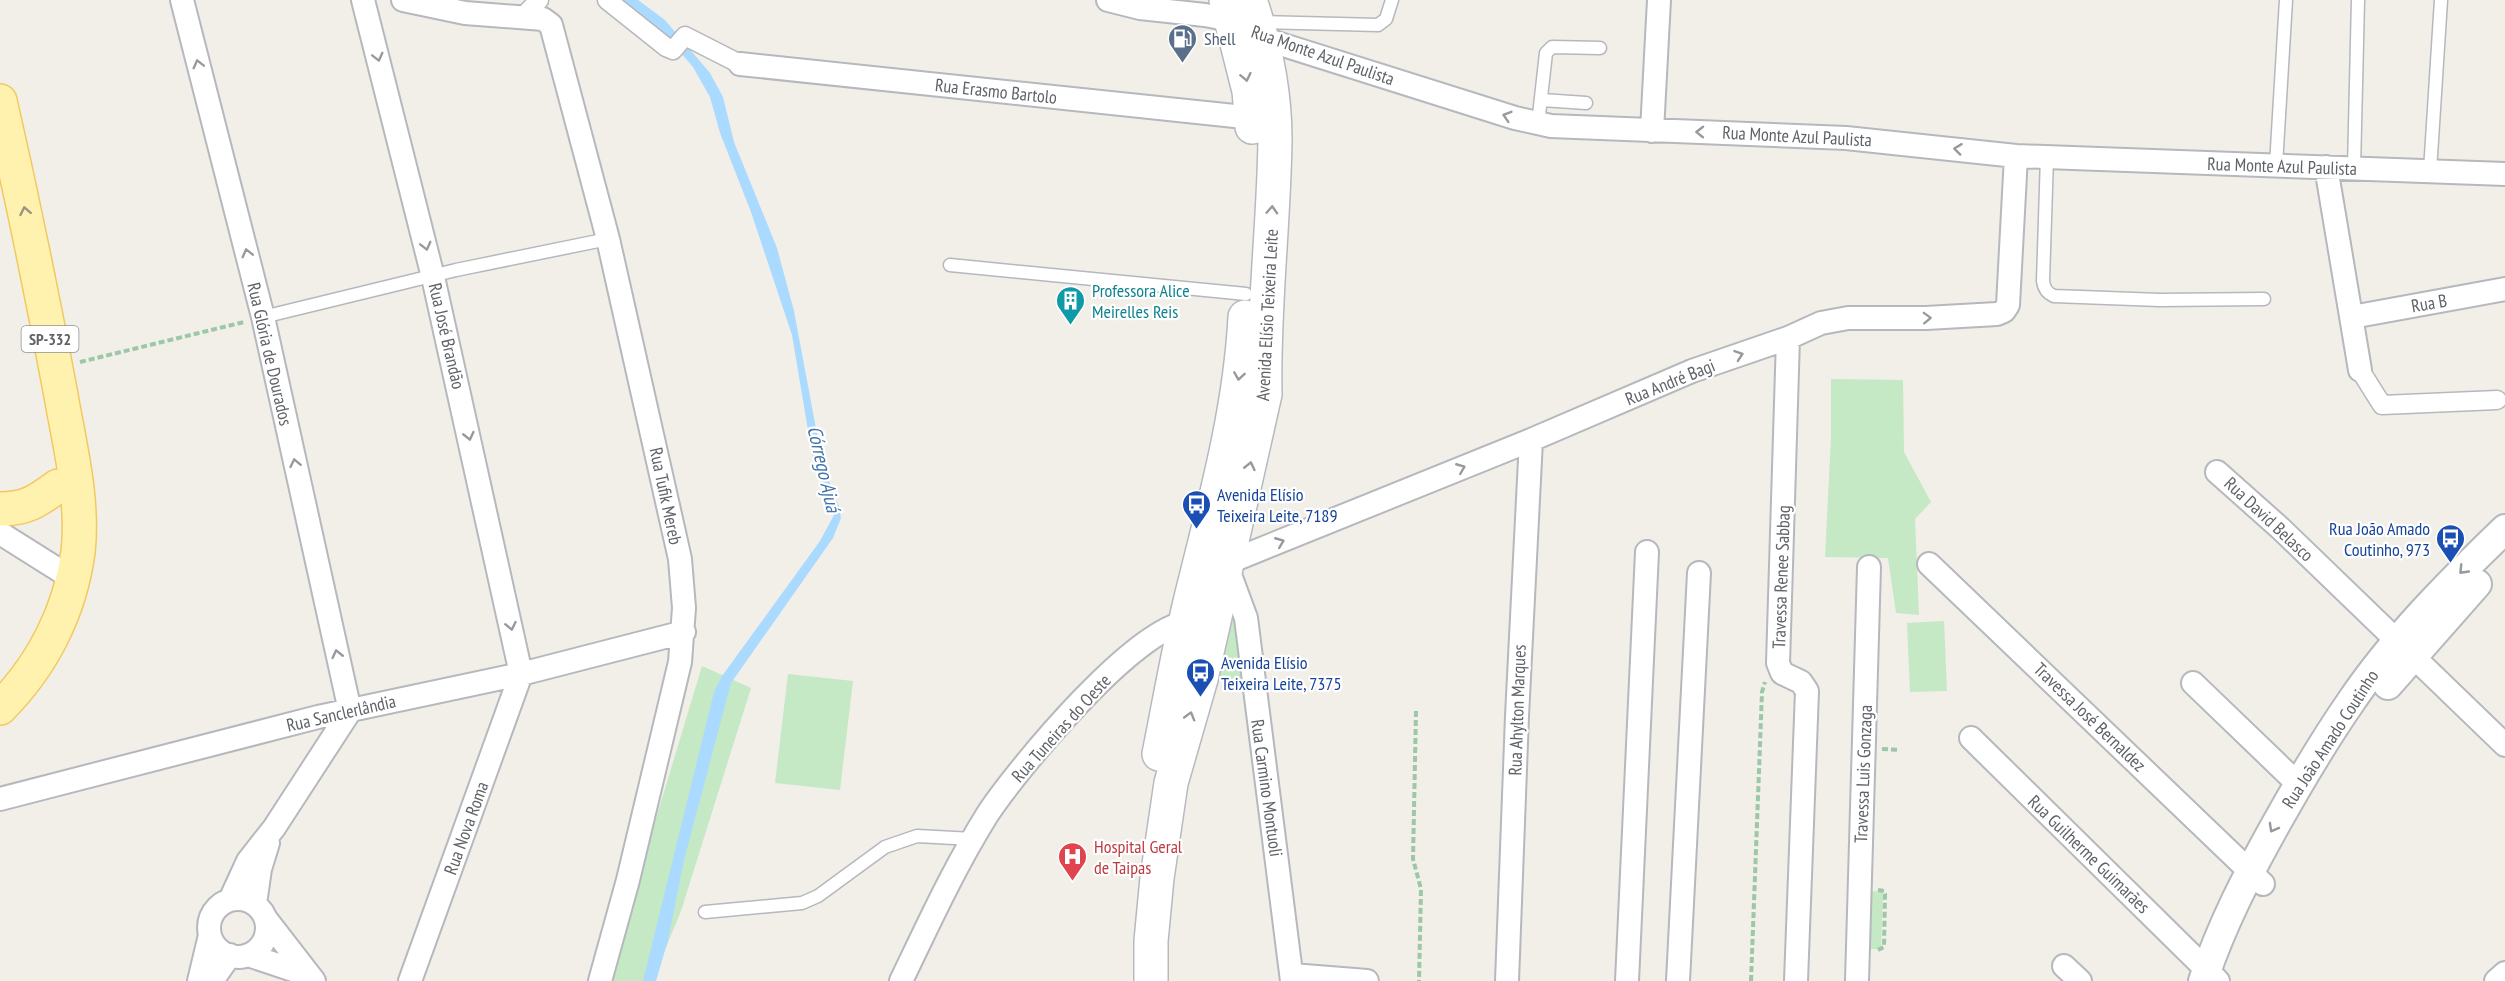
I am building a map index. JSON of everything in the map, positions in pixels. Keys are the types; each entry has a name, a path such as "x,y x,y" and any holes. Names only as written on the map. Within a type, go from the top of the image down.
{"main road":[{"name":"Avenida Elísio Teixeira Leite","path":"1214,560 1240,509 1265,394 1263,119 1249,91 1245,16"},
{"name":"SP-332","path":"0,101 56,368 77,495 79,526 64,574 44,603 28,638 0,681"},
{"name":"Avenida Elísio Teixeira Leite","path":"1130,981 1133,903 1153,784 1199,623 1214,560 1228,445 1244,345 1246,294 1263,119"},
{"name":"SP-332","path":"0,198 52,440 58,486 58,550 64,574 63,616 28,676 0,708"},
{"path":"0,509 17,509 30,505 58,486"},
{"name":"Avenida Elísio Teixeira Leite","path":"1151,981 1151,941 1167,783 1201,679 1199,623"}],"street":[{"name":"Rua Glória de Dourados","path":"182,0 263,317 350,711"},
{"name":"Rua José Brandão","path":"363,0 433,277 521,674"},
{"path":"403,0 465,13 535,12"},
{"path":"607,0 666,47 673,50 684,36 740,64"},
{"name":"Rua Monte Azul Paulista","path":"1108,0 1140,8 1205,15 1245,16 1538,124 1880,140 2016,156 2505,174"},
{"path":"1659,0 1660,131"},
{"path":"1660,131 1672,0"},
{"name":"Rua Tufik Mereb","path":"535,12 549,21 554,30 608,240 680,559 684,632 680,662 628,880 600,981"},
{"name":"Rua Erasmo Bartolo","path":"740,64 1263,119"},
{"name":"Rua André Bagi","path":"1214,560 1531,440 1692,371 1788,338 1809,327 1836,319 1926,318 1997,314 2004,311 2008,305 2016,156"},
{"path":"2326,167 2360,370 2382,405 2501,404"},
{"name":"Rua B","path":"2352,317 2505,289"},
{"name":"Travessa Renee Sabbag","path":"1788,338 1778,667 1786,676 1801,682 1807,691 1796,981"},
{"name":"Rua Ahylton Marques","path":"1507,981 1531,440"},
{"name":"Rua David Belasco","path":"2217,471 2280,528 2505,745"},
{"name":"Rua João Amado Coutinho","path":"2256,878 2315,791 2405,649 2462,571 2505,529"},
{"path":"0,533 64,574"},
{"path":"1627,981 1647,552"},
{"name":"Rua João Amado Coutinho","path":"2212,978 2298,784 2350,703 2505,556"},
{"name":"Rua Carmino Montuoli","path":"1214,560 1246,618 1292,978"},
{"name":"Travessa José Bernaldez","path":"1929,564 2256,878"},
{"name":"Travessa Luis Gonzaga","path":"1857,981 1869,567"},
{"path":"1678,981 1699,573"},
{"name":"Rua Tuneiras do Oeste","path":"901,981 973,840 988,814 1021,769 1095,688 1138,648 1161,632 1199,623"},
{"name":"Rua Sanclerlândia","path":"0,799 350,711 521,674 684,632"},
{"name":"Rua Nova Roma","path":"410,981 521,674"},
{"path":"2193,683 2298,784"},
{"path":"230,900 248,861 274,828 350,711"},
{"name":"Rua Guilherme Guimarães","path":"1971,738 2212,978"},
{"path":"212,981 239,955 262,944 266,936 260,912 260,869 274,828"},
{"path":"199,981 212,916 217,909 230,900 243,899 260,912 311,978"},
{"path":"210,935 214,944 239,955 311,978"},
{"path":"2496,981 2505,973"},
{"path":"1292,978 1367,981"}],"lane":[{"path":"1245,16 1378,25 1386,19 1392,0"},
{"path":"2276,165 2286,0"},
{"path":"2354,168 2358,0"},
{"path":"2430,171 2441,0"},
{"path":"1538,124 1546,53 1552,47 1600,48"},
{"path":"1542,100 1586,103"},
{"path":"2047,157 2043,280 2050,294 2160,300 2264,299"},
{"path":"263,317 456,270 608,240"},
{"path":"950,265 1246,294"},
{"path":"705,912 802,903 818,896 885,847 917,836 973,840"}],"path":[{"path":"56,368 263,317"},
{"path":"1751,981 1762,692 1767,679 1778,667"},
{"path":"1416,711 1413,859 1420,890 1419,981"}],"green space":[{"path":"1831,379 1903,380 1904,452 1931,502 1915,519 1919,615 1896,613 1888,558 1825,557 1831,438"},
{"path":"1226,558 1254,675 1196,685"},
{"path":"1944,621 1947,691 1910,692 1907,623"},
{"path":"702,666 751,688 681,911 652,981 607,981"},
{"path":"788,674 853,681 840,790 775,783"},
{"path":"1861,890 1883,892 1881,949 1860,949"}],"water":[{"name":"Córrego Ajuá","path":"618,0 638,0 665,20 710,73 723,97 734,142 777,248 794,311 823,466 839,506 841,518 833,538 731,683 684,860 668,940 656,981 643,981 714,692 722,676 820,541 834,515 814,466 792,335 751,212 720,133 710,97 693,67 665,35"}],"place":[{"name":"Shell","path":"1183,64"},
{"name":"Professora Alice Meirelles Reis","path":"1071,326"},
{"name":"Avenida Elísio Teixeira Leite, 7189","path":"1196,530"},
{"name":"Rua João Amado Coutinho, 973","path":"2451,564"},
{"name":"Avenida Elísio Teixeira Leite, 7375","path":"1200,698"},
{"name":"Hospital Geral de Taipas","path":"1073,882"}]}
